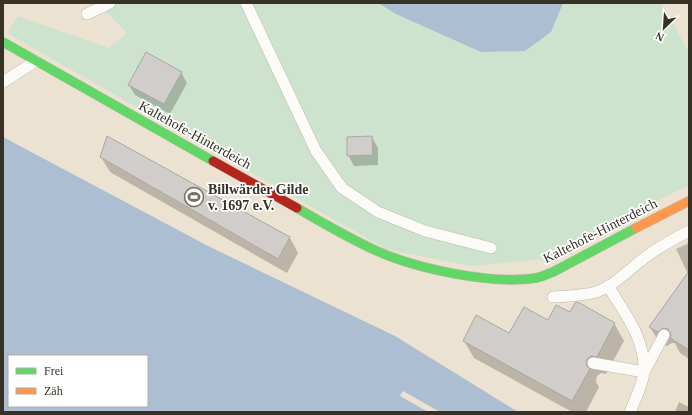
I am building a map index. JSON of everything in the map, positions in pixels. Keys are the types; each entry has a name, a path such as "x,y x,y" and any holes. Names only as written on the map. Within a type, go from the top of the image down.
{"street":[{"name":"Kaltehofe-Hinterdeich","path":"3,42 343,233 378,251 397,258 443,270 473,276 502,279 536,278 553,272 689,201"}],"lane":[{"path":"87,14 110,3"},
{"path":"246,3 316,151 342,188 378,212 425,231 491,248"},
{"path":"3,82 36,61"},
{"path":"553,297 585,294 608,286 645,257 689,231"},
{"path":"608,286 636,330 641,346 644,372"},
{"path":"630,412 644,372 664,335"},
{"path":"593,363 644,372"}],"green space":[{"path":"106,3 662,3 689,53 689,185 636,211 547,259 470,266 386,249 7,33 18,16 108,48 127,33 103,9"}],"water":[{"path":"378,3 563,3 551,32 525,51 481,52 396,14"},
{"path":"3,137 208,246 395,336 518,412 3,412"}],"pier":[{"path":"403,391 440,412 428,412 400,396"}],"building":[{"path":"146,52 182,72 164,104 128,85"},
{"name":"Billwärder Gilde v. 1697 e.V.","path":"107,136 290,237 278,259 100,157"},
{"path":"372,136 373,155 347,156 347,137"},
{"path":"689,271 689,350 670,338 671,334 668,329 663,328 658,332 649,327"},
{"path":"578,302 615,323 597,357 591,356 587,359 586,365 590,369 572,401 463,341 476,315 509,333 524,307 548,320 556,305 570,312 575,303"}],"traffic: fast":[{"path":"3,42 213,161"},
{"path":"297,208 337,231 394,258 455,274 499,279 518,280 536,278 553,272 636,228"}],"traffic: slow":[{"path":"636,228 689,201"}],"traffic: jam":[{"path":"213,161 297,208"}],"place":[{"name":"Billwärder Gilde v. 1697 e.V.","path":"194,197"}]}
